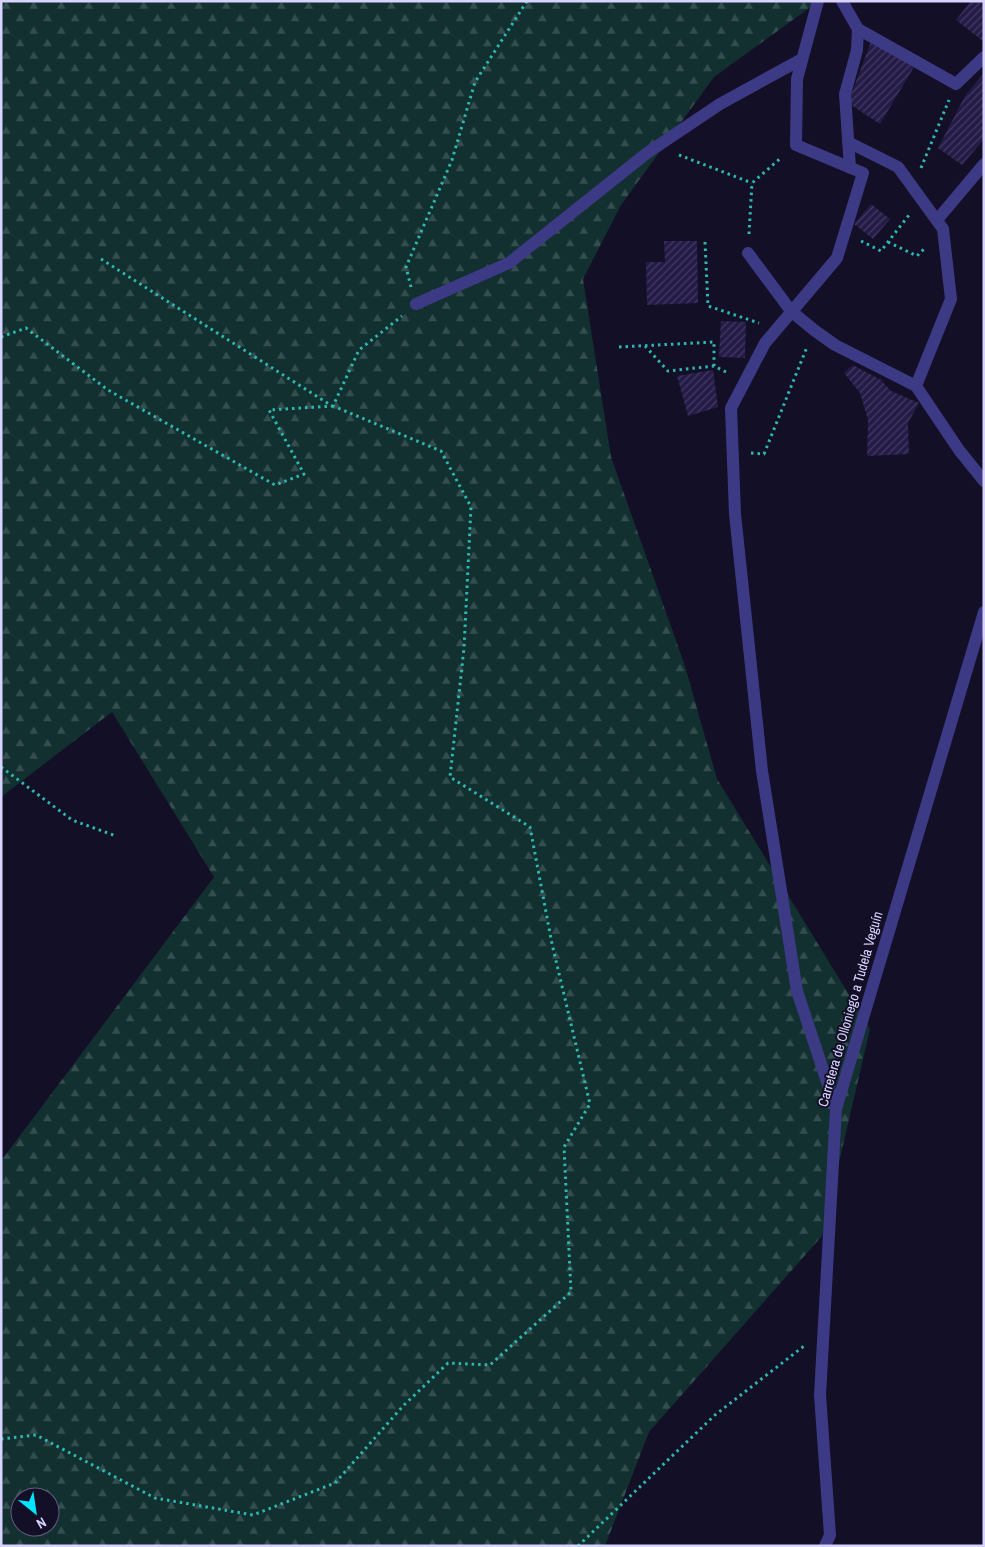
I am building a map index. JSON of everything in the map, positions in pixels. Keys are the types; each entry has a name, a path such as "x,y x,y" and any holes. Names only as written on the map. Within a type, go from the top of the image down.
{"street":[{"path":"818,1 797,80 796,145 863,173 837,258 764,343 731,408 734,514 762,771 797,991 836,1109"},
{"path":"842,1 858,29 956,84 984,57"},
{"path":"850,168 845,94 857,50 858,29"},
{"path":"416,304 509,264 657,146 720,104 802,59"},
{"path":"848,142 898,167 940,225 951,298 916,386"},
{"path":"940,225 984,164"},
{"path":"748,253 791,311 814,330 834,345 916,386 959,450 984,481"},
{"name":"Carretera de Olloniego a Tudela Veguín","path":"825,1546 830,1535 820,1395 836,1109 984,612"}],"path":[{"path":"333,406 359,350 416,304 406,267 452,160 475,82 527,1"},
{"path":"913,187 956,84"},
{"path":"748,253 752,183 796,145"},
{"path":"657,146 752,183"},
{"path":"845,232 881,251 921,199"},
{"path":"888,242 917,256 940,225"},
{"path":"705,242 708,306 776,328"},
{"path":"1,1438 36,1434 155,1498 254,1515 335,1483 403,1406 448,1363 490,1365 571,1292 564,1146 590,1104 552,944 530,827 450,777 464,648 471,507 441,451 333,406 101,258"},
{"path":"1,336 26,328 108,390 275,485 304,474 269,410 333,406"},
{"path":"733,452 764,454 814,330"},
{"path":"619,347 714,342 714,366"},
{"path":"644,346 668,371 714,366 745,381"},
{"path":"1,767 72,820 116,836"},
{"path":"578,1546 715,1415 824,1330"}],"green space":[{"path":"1,1 819,1 714,77 621,205 583,279 611,457 685,666 717,779 870,1029 822,1236 649,1432 605,1546 1,1546 1,1161 214,877 112,712 1,797"}],"building":[{"path":"971,1 984,1 984,42 956,20"},
{"path":"871,42 914,67 880,124 848,103"},
{"path":"984,73 984,139 962,165 938,148 965,96"},
{"path":"871,204 890,219 873,239 854,224"},
{"path":"664,241 697,241 698,303 647,305 646,262 665,262"},
{"path":"721,321 746,322 745,358 719,357"},
{"path":"853,365 881,380 891,391 919,403 908,423 909,454 867,456 868,420 860,393 844,373"},
{"path":"713,370 718,407 688,416 677,376"}]}
